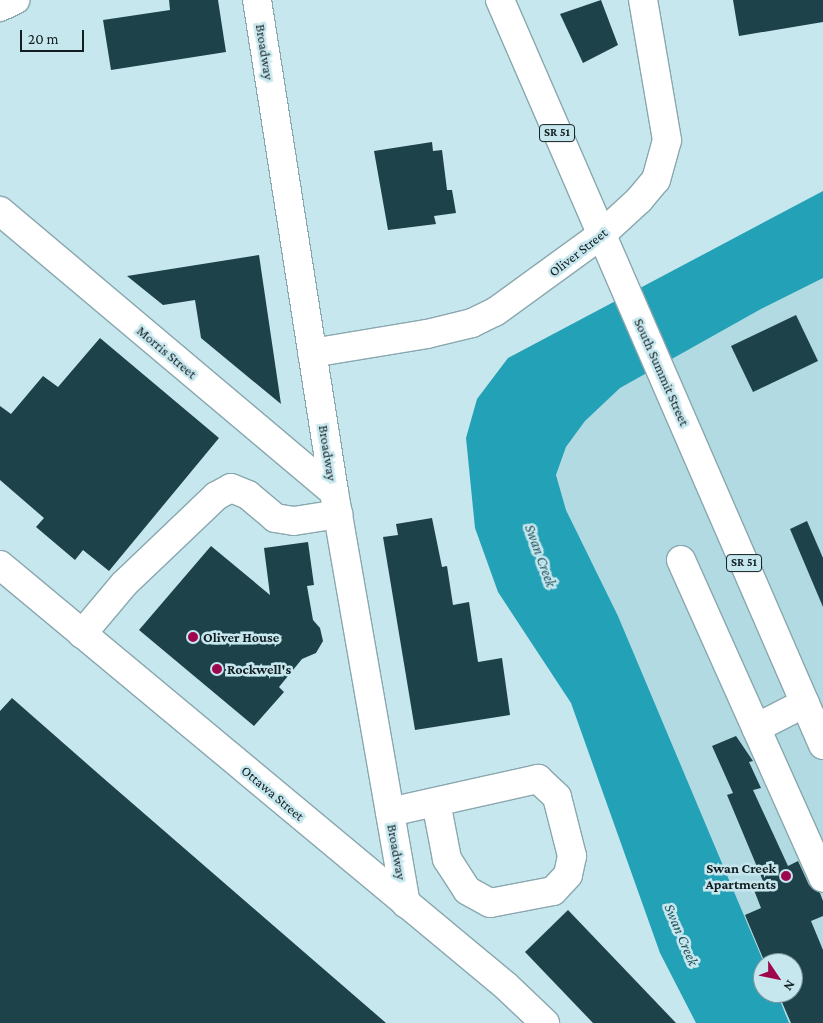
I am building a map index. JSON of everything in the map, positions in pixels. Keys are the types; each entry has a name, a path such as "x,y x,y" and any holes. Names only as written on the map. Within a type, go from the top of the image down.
{"street":[{"path":"0,7 15,0"},
{"name":"Broadway","path":"257,0 336,503 406,904"},
{"name":"South Summit Street","path":"500,0 823,745"},
{"name":"Oliver Street","path":"312,353 394,340 472,323 515,300 601,235 656,180 664,158 667,140 643,0"},
{"name":"Morris Street","path":"0,211 336,503"},
{"path":"82,634 124,584 216,496 231,488 248,495 275,518 294,521 336,503"},
{"path":"681,560 823,878"},
{"name":"Ottawa Street","path":"0,565 506,986 545,1023"},
{"path":"756,728 805,703"},
{"path":"390,812 538,779 557,797 572,856 568,875 552,890 529,898 490,903 467,890 447,859 436,802"}],"shaded area":[{"path":"823,278 823,1023 789,1023 781,1003 803,1003 803,953 760,953 618,616 566,510 556,475 566,448 585,421 620,388 761,309"}],"water":[{"name":"Swan Creek","path":"823,191 823,278 761,309 620,388 585,421 566,447 556,475 566,510 618,616 760,953 753,953 753,1003 781,1003 789,1023 696,1023 660,953 571,703 498,592 475,528 466,438 477,399 508,358"}],"building":[{"path":"169,0 218,0 226,52 111,70 103,20 170,10"},
{"path":"601,0 618,45 583,63 560,14"},
{"path":"733,0 823,0 823,22 739,36"},
{"path":"432,142 433,151 442,150 447,190 452,190 456,213 434,216 436,224 388,230 374,151"},
{"path":"259,255 281,404 201,338 195,300 163,305 127,276"},
{"path":"796,315 818,361 753,392 731,346"},
{"path":"100,338 219,438 109,571 83,550 75,560 36,527 44,518 0,480 0,406 11,414 43,376 58,387"},
{"path":"432,518 442,567 447,566 453,605 469,602 478,662 502,658 510,715 415,730 383,537 398,535 396,524"},
{"path":"807,521 823,558 823,607 790,529"},
{"name":"Oliver House","path":"308,542 314,585 307,586 313,620 320,628 323,641 316,653 302,659 279,687 284,692 254,726 139,630 211,546 270,595 264,548"},
{"path":"12,698 386,1023 0,1023 0,711"},
{"name":"Swan Creek Apartments","path":"736,736 753,761 749,762 761,788 753,790 788,866 798,861 809,885 820,893 823,901 823,916 811,921 823,950 823,1023 791,1023 782,1003 803,1003 803,953 761,953 745,915 761,908 754,890 765,886 727,795 733,793 712,746"},
{"path":"568,910 676,1023 593,1023 525,952"}],"place":[{"name":"Oliver House","path":"193,637"},
{"name":"Rockwell's","path":"217,669"},
{"name":"Swan Creek Apartments","path":"786,876"}]}
